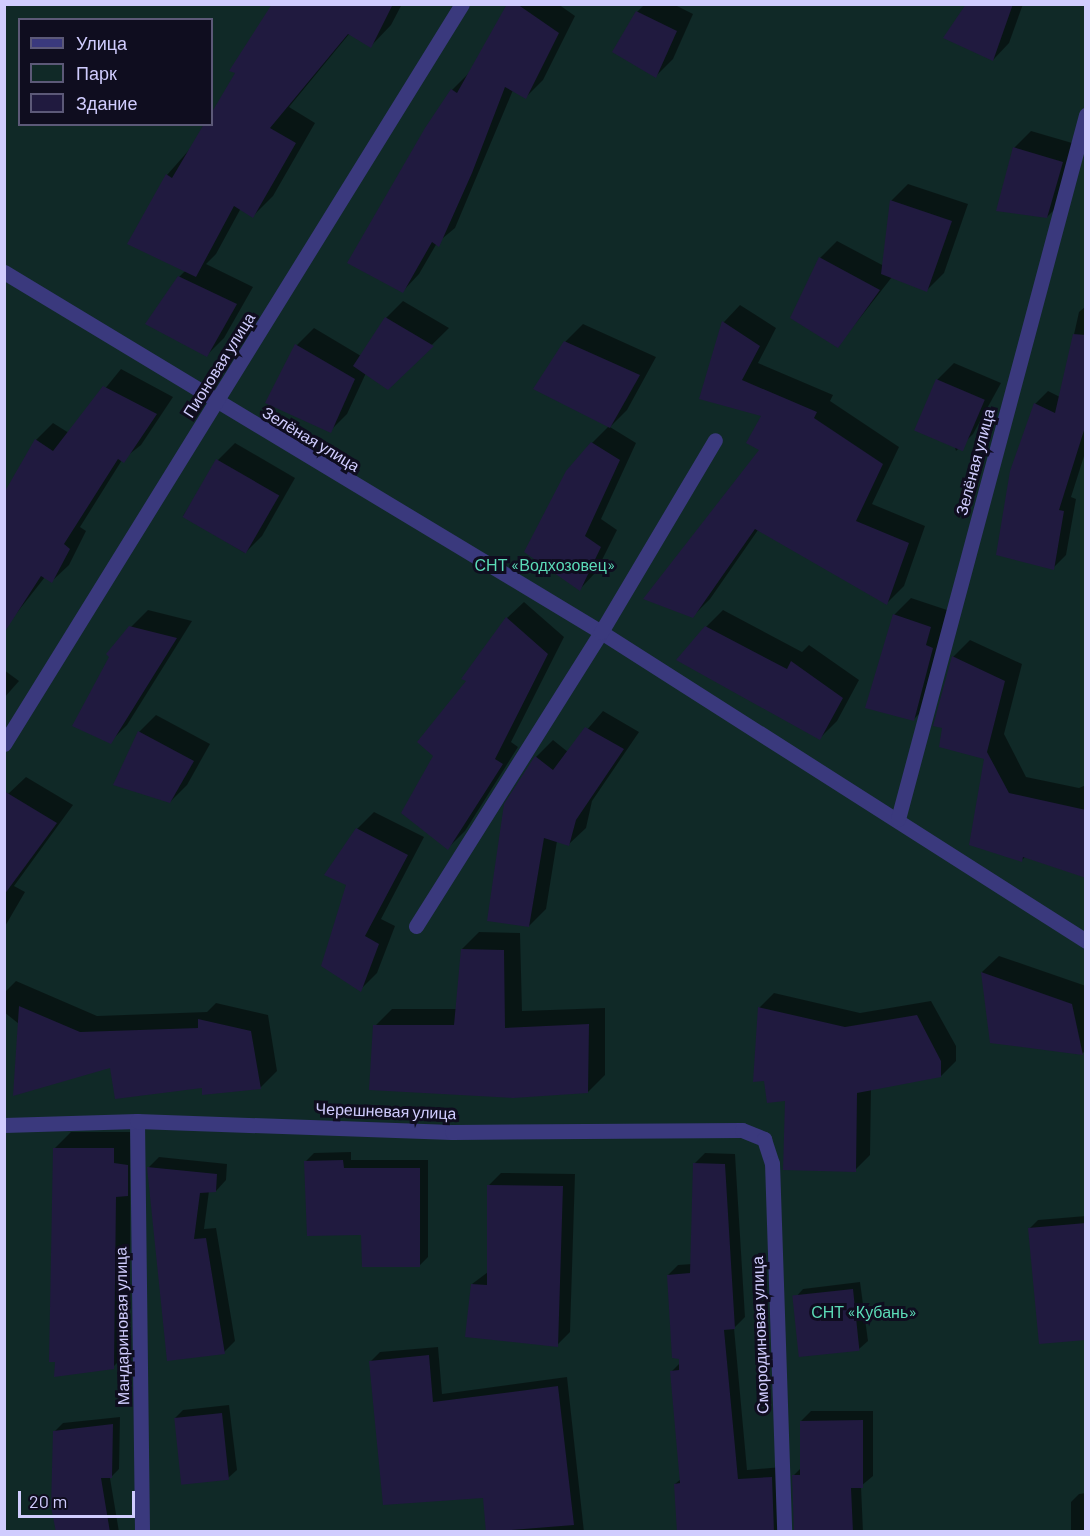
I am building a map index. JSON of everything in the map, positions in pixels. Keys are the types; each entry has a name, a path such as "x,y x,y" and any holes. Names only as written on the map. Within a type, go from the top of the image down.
{"street":[{"name":"Пионовая улица","path":"4,744 462,4"},
{"name":"Зелёная улица","path":"898,819 1086,115"},
{"name":"Зелёная улица","path":"4,272 216,403 601,632 898,819 1086,941"},
{"path":"416,926 601,632 715,440"},
{"name":"Черешневая улица","path":"4,1125 137,1121 452,1132 742,1130 764,1139"},
{"name":"Мандариновая улица","path":"137,1121 142,1532"},
{"name":"Смородиновая улица","path":"764,1139 772,1163 784,1532"}],"green space":[{"name":"СНТ «Водхозовец»","path":"5,5 1085,5 1085,1531 5,1532"}],"building":[{"path":"272,4 393,4 371,48 348,34 270,128 296,143 253,218 234,206 196,277 127,244 166,174 172,178 203,126 213,126 213,110 235,73 229,71"},
{"path":"507,4 517,4 559,33 526,99 505,87 472,173 439,247 432,242 403,293 347,263 425,128 451,89 457,93"},
{"path":"966,4 1013,4 993,61 943,38"},
{"path":"636,11 677,31 656,78 612,52"},
{"path":"1013,147 1063,162 1047,218 996,211"},
{"path":"890,200 952,221 927,292 881,274"},
{"path":"819,257 880,290 838,348 790,318"},
{"path":"178,276 237,304 207,357 145,324"},
{"path":"385,317 434,346 388,390 353,366"},
{"path":"722,321 760,346 742,380 817,412 814,418 883,464 856,521 909,543 887,605 755,529 693,618 643,599 759,450 746,443 761,416 699,399"},
{"path":"1073,334 1086,335 1086,424 1059,510 1064,511 1054,570 996,555 1010,471 1034,403 1055,413"},
{"path":"564,341 640,375 610,428 533,389"},
{"path":"295,344 355,379 331,433 265,403"},
{"path":"936,379 985,400 963,451 914,431"},
{"path":"103,386 157,414 124,463 118,459 64,544 70,549 52,583 41,576 4,633 4,493 35,439 53,451"},
{"path":"591,442 620,460 585,536 601,547 580,591 524,552 566,471"},
{"path":"216,459 279,495 246,554 183,517"},
{"path":"893,614 931,627 926,645 933,648 914,721 865,708"},
{"path":"506,617 548,654 495,759 503,764 448,850 401,813 433,756 417,742 466,681 461,679"},
{"path":"129,626 177,638 111,744 72,726 109,657 106,654"},
{"path":"705,626 787,669 791,661 843,698 820,740 676,660"},
{"path":"952,656 1005,681 987,752 1009,793 1086,810 1086,878 1023,857 1022,862 969,845 984,759 939,747 942,728 933,726"},
{"path":"585,727 624,749 576,820 569,846 544,838 529,927 487,921 504,804 535,756 553,770"},
{"path":"138,731 194,761 170,803 113,785"},
{"path":"4,791 57,823 4,895"},
{"path":"356,828 408,855 365,936 379,944 361,992 321,966 346,885 324,875"},
{"path":"461,949 504,950 505,1028 589,1024 588,1093 513,1098 369,1090 373,1025 454,1025"},
{"path":"981,972 1072,1004 1083,1055 990,1043"},
{"path":"19,1006 80,1032 198,1028 198,1019 251,1031 261,1089 202,1095 202,1088 115,1099 110,1068 13,1096"},
{"path":"758,1007 845,1027 917,1015 941,1061 941,1077 857,1093 856,1172 783,1170 785,1101 767,1103 764,1081 753,1082"},
{"path":"53,1148 114,1148 114,1163 128,1165 128,1196 116,1197 114,1369 54,1377 55,1362 49,1362"},
{"path":"343,1160 344,1168 420,1168 420,1267 362,1267 361,1235 307,1236 304,1161"},
{"path":"693,1163 725,1164 735,1329 724,1330 738,1479 772,1477 774,1532 677,1532 674,1484 680,1483 670,1371 679,1370 679,1359 672,1358 667,1275 690,1273"},
{"path":"147,1167 217,1174 216,1192 200,1193 194,1239 206,1238 225,1354 167,1361"},
{"path":"487,1185 563,1186 558,1347 465,1337 471,1284 487,1285"},
{"path":"1086,1223 1086,1340 1039,1344 1028,1228"},
{"path":"853,1289 859,1351 799,1357 792,1295"},
{"path":"429,1355 433,1402 558,1386 574,1525 486,1532 483,1498 383,1505 369,1361"},
{"path":"222,1413 229,1480 181,1485 174,1418"},
{"path":"863,1420 863,1488 851,1488 853,1532 794,1532 792,1475 800,1475 800,1421"},
{"path":"113,1424 112,1478 101,1478 110,1532 56,1532 51,1507 53,1431"}],"park label":[{"name":"СНТ «Кубань»","path":"864,1312"}]}
